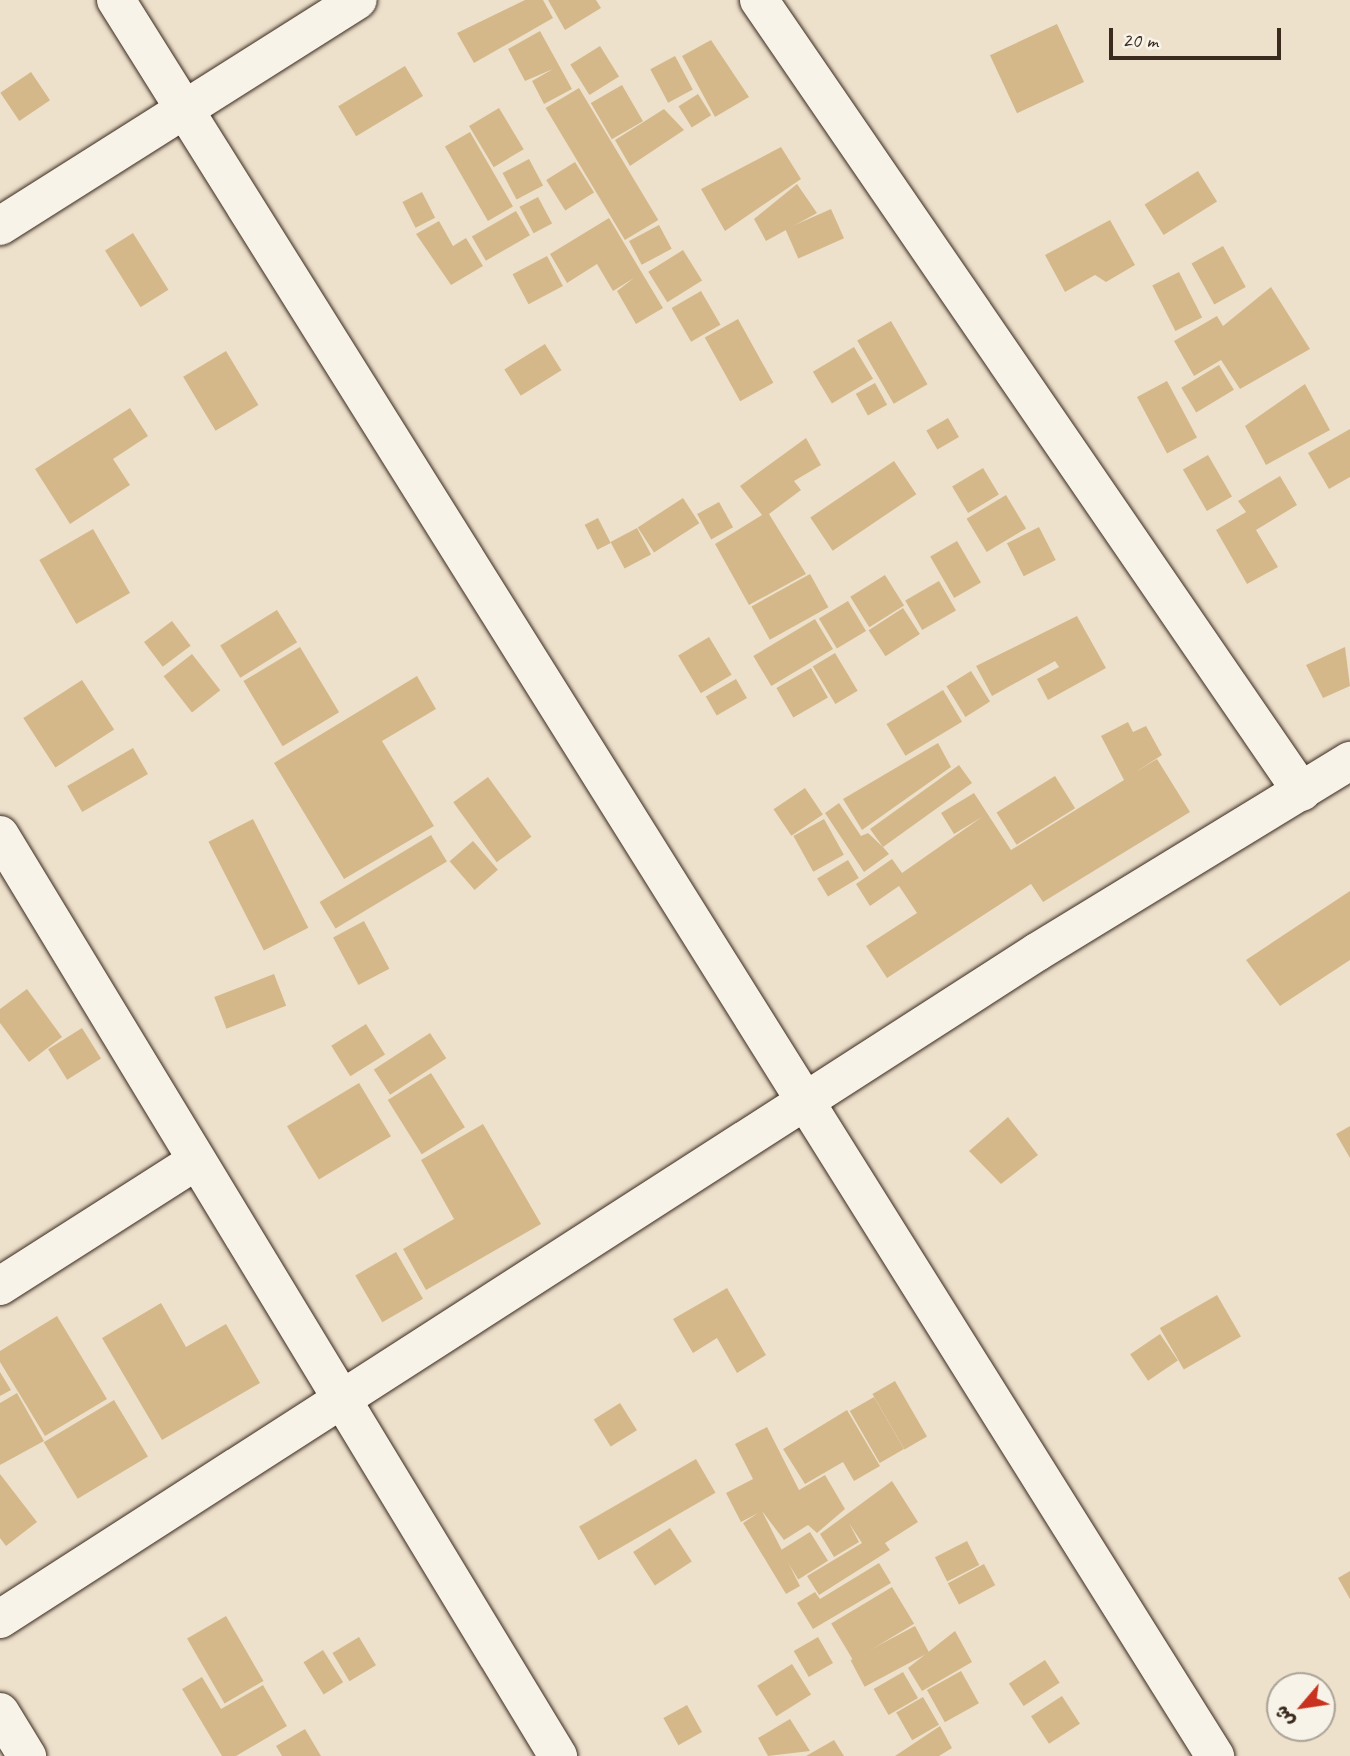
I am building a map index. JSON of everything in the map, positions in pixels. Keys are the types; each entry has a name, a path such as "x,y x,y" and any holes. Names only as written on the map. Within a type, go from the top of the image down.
{"street":[{"path":"116,0 803,1104 1215,1756"},
{"path":"0,226 358,0"},
{"path":"758,0 1302,792"},
{"path":"0,1619 803,1104 1350,761"},
{"path":"4,851 558,1756"},
{"path":"0,1286 196,1161"},
{"path":"0,1712 27,1756"}],"building":[{"path":"525,0 543,0 553,18 474,63 457,33"},
{"path":"548,0 596,0 601,8 565,30"},
{"path":"1057,24 1084,82 1017,113 990,55"},
{"path":"540,31 572,89 544,104 532,81 553,69 525,81 508,49"},
{"path":"711,40 749,97 715,117 682,56"},
{"path":"600,46 619,77 589,95 570,65"},
{"path":"675,56 693,90 668,103 650,69"},
{"path":"405,66 423,96 356,136 338,106"},
{"path":"31,72 50,100 19,121 0,93"},
{"path":"622,85 643,121 612,139 591,103"},
{"path":"579,88 658,220 625,240 546,108"},
{"path":"698,94 711,115 692,127 678,106"},
{"path":"499,108 524,149 494,167 469,126"},
{"path":"664,109 684,130 630,166 615,140"},
{"path":"470,132 513,206 488,221 445,146"},
{"path":"781,147 801,179 725,231 701,189"},
{"path":"529,159 543,185 517,200 503,173"},
{"path":"575,162 594,193 565,211 546,180"},
{"path":"1198,171 1217,202 1164,235 1145,204"},
{"path":"797,184 817,213 766,241 754,219"},
{"path":"422,192 435,218 416,228 402,202"},
{"path":"538,197 552,223 534,233 519,207"},
{"path":"831,209 844,238 798,259 785,229"},
{"path":"516,211 530,235 486,261 472,236"},
{"path":"609,218 663,308 636,324 617,291 634,278 613,291 597,264 567,283 550,254"},
{"path":"1110,220 1135,265 1106,282 1095,275 1065,292 1045,255"},
{"path":"439,221 453,246 466,238 483,266 451,285 416,234"},
{"path":"659,225 672,249 642,265 629,241"},
{"path":"133,233 169,290 141,307 105,250"},
{"path":"1223,246 1246,287 1214,305 1192,263"},
{"path":"683,250 702,281 667,302 648,272"},
{"path":"547,256 563,286 529,304 513,274"},
{"path":"1179,272 1202,317 1175,331 1152,286"},
{"path":"1271,287 1310,349 1240,389 1221,360 1194,376 1174,341 1217,316 1223,326"},
{"path":"701,291 720,325 691,342 672,308"},
{"path":"738,319 773,383 740,401 705,337"},
{"path":"891,321 928,384 894,404 857,340"},
{"path":"545,344 561,370 521,396 504,369"},
{"path":"854,347 873,379 832,403 813,372"},
{"path":"226,351 258,405 216,431 183,377"},
{"path":"1219,365 1234,390 1196,413 1181,388"},
{"path":"1167,381 1197,438 1167,453 1137,397"},
{"path":"875,383 887,405 868,416 856,394"},
{"path":"1305,384 1330,430 1266,465 1245,426"},
{"path":"130,408 148,436 113,459 130,485 70,524 35,469"},
{"path":"948,418 959,437 937,450 926,430"},
{"path":"1350,429 1350,477 1329,489 1308,453"},
{"path":"806,438 821,465 794,481 801,490 769,514 806,574 749,605 715,544 762,515 740,486"},
{"path":"1208,455 1232,497 1207,511 1183,470"},
{"path":"894,461 916,494 833,551 810,517"},
{"path":"983,468 999,495 968,513 952,487"},
{"path":"1280,476 1297,505 1256,530 1278,567 1247,584 1216,530 1246,512 1238,501"},
{"path":"1006,495 1026,528 987,552 967,519"},
{"path":"683,498 699,523 654,553 638,527"},
{"path":"719,502 733,527 711,539 697,514"},
{"path":"598,518 611,543 597,550 585,525"},
{"path":"1039,527 1056,560 1024,576 1007,543"},
{"path":"637,528 651,554 625,569 611,542"},
{"path":"93,529 130,593 76,624 39,560"},
{"path":"957,541 981,583 954,598 930,556"},
{"path":"810,574 828,607 770,640 751,606"},
{"path":"885,575 904,606 869,627 850,597"},
{"path":"939,581 956,610 922,630 905,600"},
{"path":"848,601 866,631 837,649 819,619"},
{"path":"903,608 920,634 885,656 869,630"},
{"path":"277,610 297,642 240,678 220,646"},
{"path":"1077,616 1106,668 1048,700 1037,679 1059,667 1055,661 992,696 976,666"},
{"path":"815,619 833,649 771,686 753,656"},
{"path":"172,621 191,646 163,667 144,642"},
{"path":"709,637 732,675 701,693 678,656"},
{"path":"300,647 339,712 283,746 243,681"},
{"path":"1345,647 1350,686 1323,698 1306,665"},
{"path":"835,653 858,691 835,704 813,666"},
{"path":"192,654 220,690 192,712 164,676"},
{"path":"811,668 828,697 793,717 776,688"},
{"path":"971,671 990,702 965,717 946,686"},
{"path":"417,676 436,709 382,741 434,826 344,879 274,763"},
{"path":"736,679 747,698 717,716 706,696"},
{"path":"82,680 114,729 55,768 23,718"},
{"path":"943,690 962,722 905,756 886,724"},
{"path":"1128,722 1133,732 1146,726 1162,755 1134,773 1157,759 1190,812 1043,902 1031,884 887,978 866,946 917,913 899,886 870,906 856,884 892,859 902,873 982,817 954,834 941,813 974,793 1011,850 1124,780 1101,736"},
{"path":"938,743 951,767 862,830 843,799"},
{"path":"133,748 148,774 82,812 67,786"},
{"path":"959,765 972,783 883,847 870,829"},
{"path":"1055,776 1075,808 1017,845 996,813"},
{"path":"488,777 531,837 497,862 453,802"},
{"path":"805,788 823,815 791,836 773,809"},
{"path":"839,803 861,836 868,833 889,854 864,872 825,813"},
{"path":"253,819 308,928 264,950 208,842"},
{"path":"824,819 844,855 813,872 793,836"},
{"path":"431,835 447,862 336,929 320,902"},
{"path":"473,841 498,870 475,890 450,861"},
{"path":"848,860 859,878 828,897 817,879"},
{"path":"1350,891 1350,960 1280,1006 1246,960"},
{"path":"364,921 389,969 358,985 333,937"},
{"path":"274,974 286,1006 226,1029 214,997"},
{"path":"27,989 62,1037 29,1062 0,1023 0,1009"},
{"path":"366,1024 385,1055 350,1076 331,1046"},
{"path":"82,1028 101,1059 67,1080 48,1049"},
{"path":"430,1033 446,1058 390,1095 374,1069"},
{"path":"431,1073 465,1127 422,1154 388,1100"},
{"path":"359,1083 391,1136 319,1179 287,1126"},
{"path":"1008,1117 1038,1155 1001,1184 969,1151"},
{"path":"483,1124 541,1224 426,1290 403,1249 454,1219 421,1160"},
{"path":"1350,1126 1350,1158 1336,1134"},
{"path":"396,1252 423,1299 382,1322 355,1276"},
{"path":"727,1288 766,1355 737,1373 717,1338 693,1353 673,1319"},
{"path":"1217,1295 1241,1337 1184,1370 1160,1328"},
{"path":"161,1303 186,1347 226,1324 260,1383 162,1440 102,1338"},
{"path":"57,1316 107,1399 45,1436 0,1362 0,1351"},
{"path":"1160,1334 1178,1361 1148,1381 1130,1354"},
{"path":"0,1372 11,1390 0,1396"},
{"path":"895,1381 927,1436 904,1449 872,1394"},
{"path":"17,1393 44,1441 0,1465 0,1403"},
{"path":"874,1397 904,1449 880,1463 850,1411"},
{"path":"114,1400 148,1457 78,1499 44,1442"},
{"path":"620,1403 637,1430 611,1447 594,1419"},
{"path":"847,1410 880,1466 854,1481 843,1462 805,1484 783,1449"},
{"path":"767,1427 799,1490 825,1475 845,1509 817,1533 808,1525 784,1540 762,1511 800,1586 786,1594 743,1523 758,1513 741,1522 726,1493 753,1479 735,1444"},
{"path":"696,1459 716,1493 599,1560 579,1526"},
{"path":"0,1474 37,1522 6,1546 0,1538"},
{"path":"892,1481 918,1522 885,1543 890,1550 819,1595 807,1576 862,1543 849,1523 859,1542 834,1557 820,1534"},
{"path":"670,1528 692,1562 655,1586 633,1552"},
{"path":"810,1532 828,1561 798,1579 780,1551"},
{"path":"967,1541 979,1565 947,1581 935,1557"},
{"path":"879,1563 891,1583 813,1629 797,1603 815,1592 820,1599"},
{"path":"984,1564 995,1585 959,1604 948,1583"},
{"path":"1350,1571 1350,1599 1338,1578"},
{"path":"892,1587 914,1624 853,1660 831,1624"},
{"path":"226,1616 264,1681 225,1703 187,1638"},
{"path":"915,1626 929,1652 865,1687 851,1660"},
{"path":"955,1631 972,1662 922,1691 908,1668"},
{"path":"359,1637 376,1665 349,1681 332,1653"},
{"path":"818,1637 833,1663 809,1677 794,1651"},
{"path":"323,1650 343,1682 324,1694 303,1662"},
{"path":"1045,1660 1060,1683 1024,1706 1009,1683"},
{"path":"792,1664 811,1695 776,1716 757,1686"},
{"path":"961,1671 979,1703 945,1722 927,1690"},
{"path":"903,1672 918,1698 889,1715 874,1689"},
{"path":"202,1677 221,1709 263,1685 287,1726 236,1756 222,1756 182,1689"},
{"path":"1062,1696 1080,1724 1049,1744 1031,1716"},
{"path":"923,1697 939,1725 912,1740 896,1712"},
{"path":"687,1705 702,1732 678,1745 663,1718"},
{"path":"790,1719 810,1751 768,1756 758,1738"},
{"path":"940,1726 952,1748 939,1756 895,1756"},
{"path":"305,1729 321,1756 282,1756 276,1746"},
{"path":"834,1740 844,1756 806,1756"}]}
